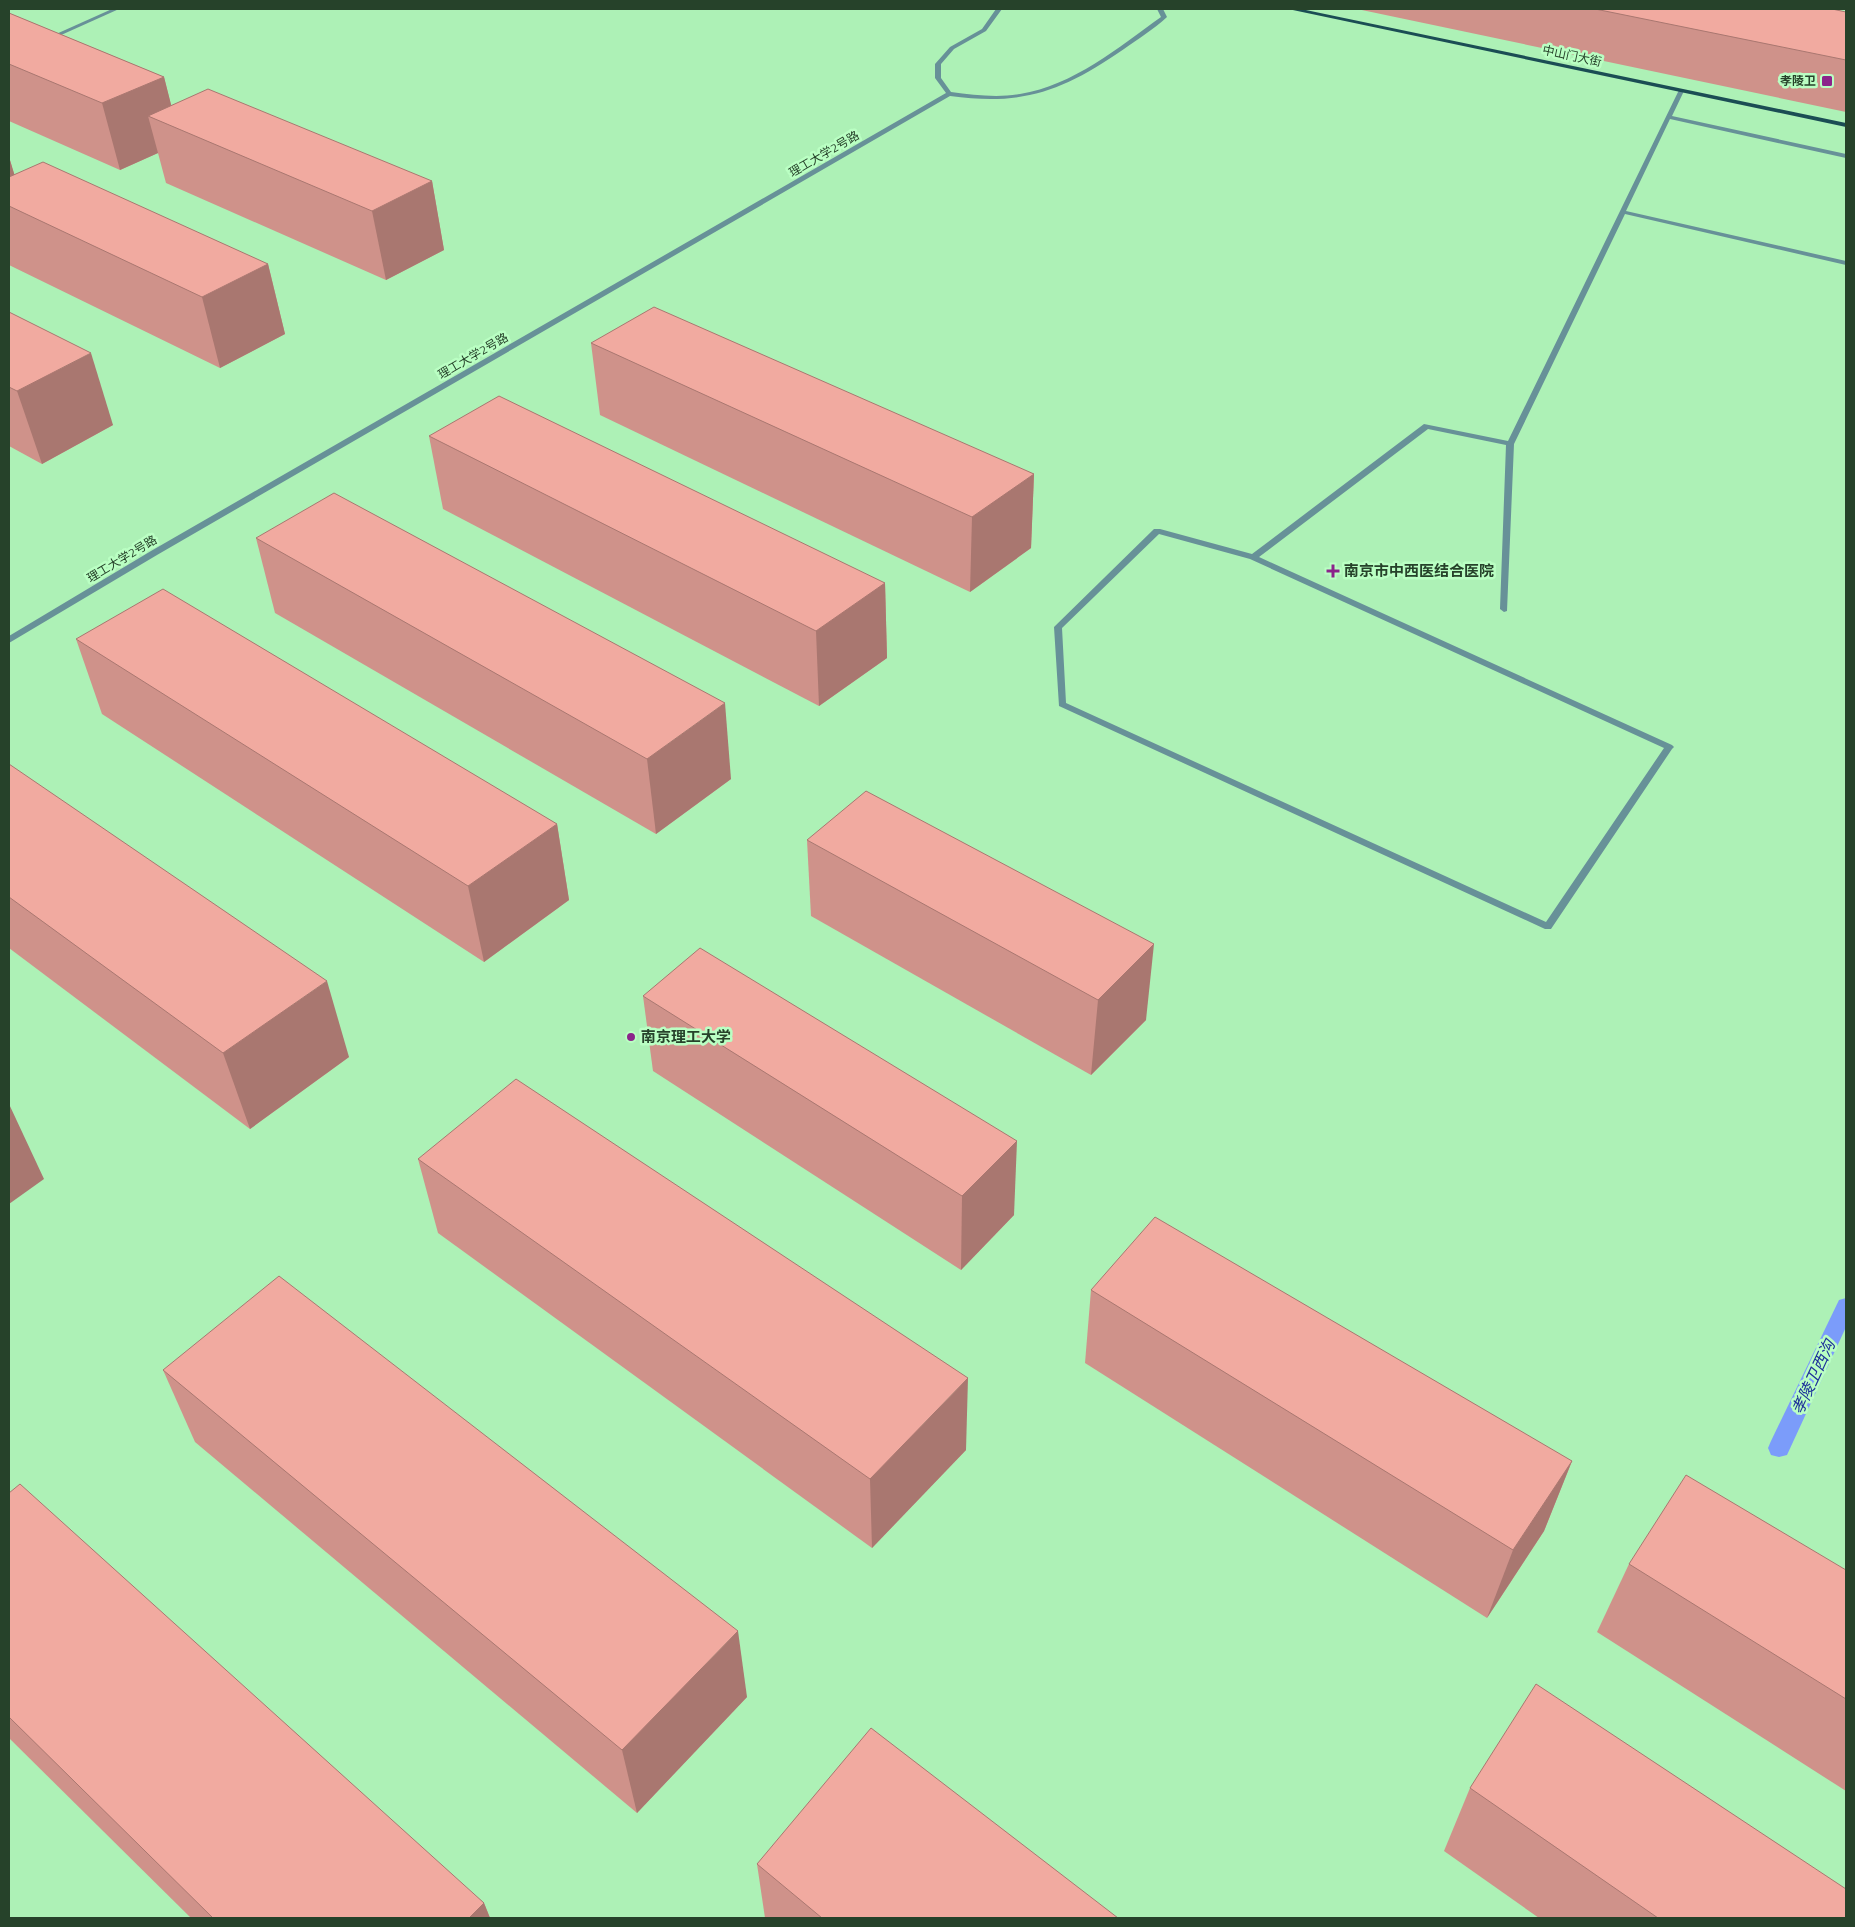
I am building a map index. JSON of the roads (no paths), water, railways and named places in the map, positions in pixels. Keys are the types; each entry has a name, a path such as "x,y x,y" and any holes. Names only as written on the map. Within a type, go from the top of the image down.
{"main road":[{"name":"中山门大街","path":"1292,9 1846,125"}],"street":[{"path":"37,44 116,9"},
{"path":"999,9 984,30 952,48 938,64 938,78 949,94 996,98 1042,92 1073,80 1097,66 1164,17 1160,9"},
{"path":"1504,609 1510,444 1681,91"},
{"name":"理工大学2号路","path":"9,640 154,553 949,94"},
{"path":"1668,118 1846,156"},
{"path":"1623,212 1846,263"},
{"path":"1254,557 1427,426 1510,444"},
{"path":"1156,531 1254,557 1669,747 1548,927 1062,704 1058,627 1156,531"}],"waterway":[{"name":"孝陵卫西沟","path":"1779,1448 1846,1306"}],"place":[{"name":"孝陵卫","path":"1827,81"},
{"name":"南京市中西医结合医院","path":"1333,571"},
{"name":"南京理工大学","path":"631,1037"}]}
